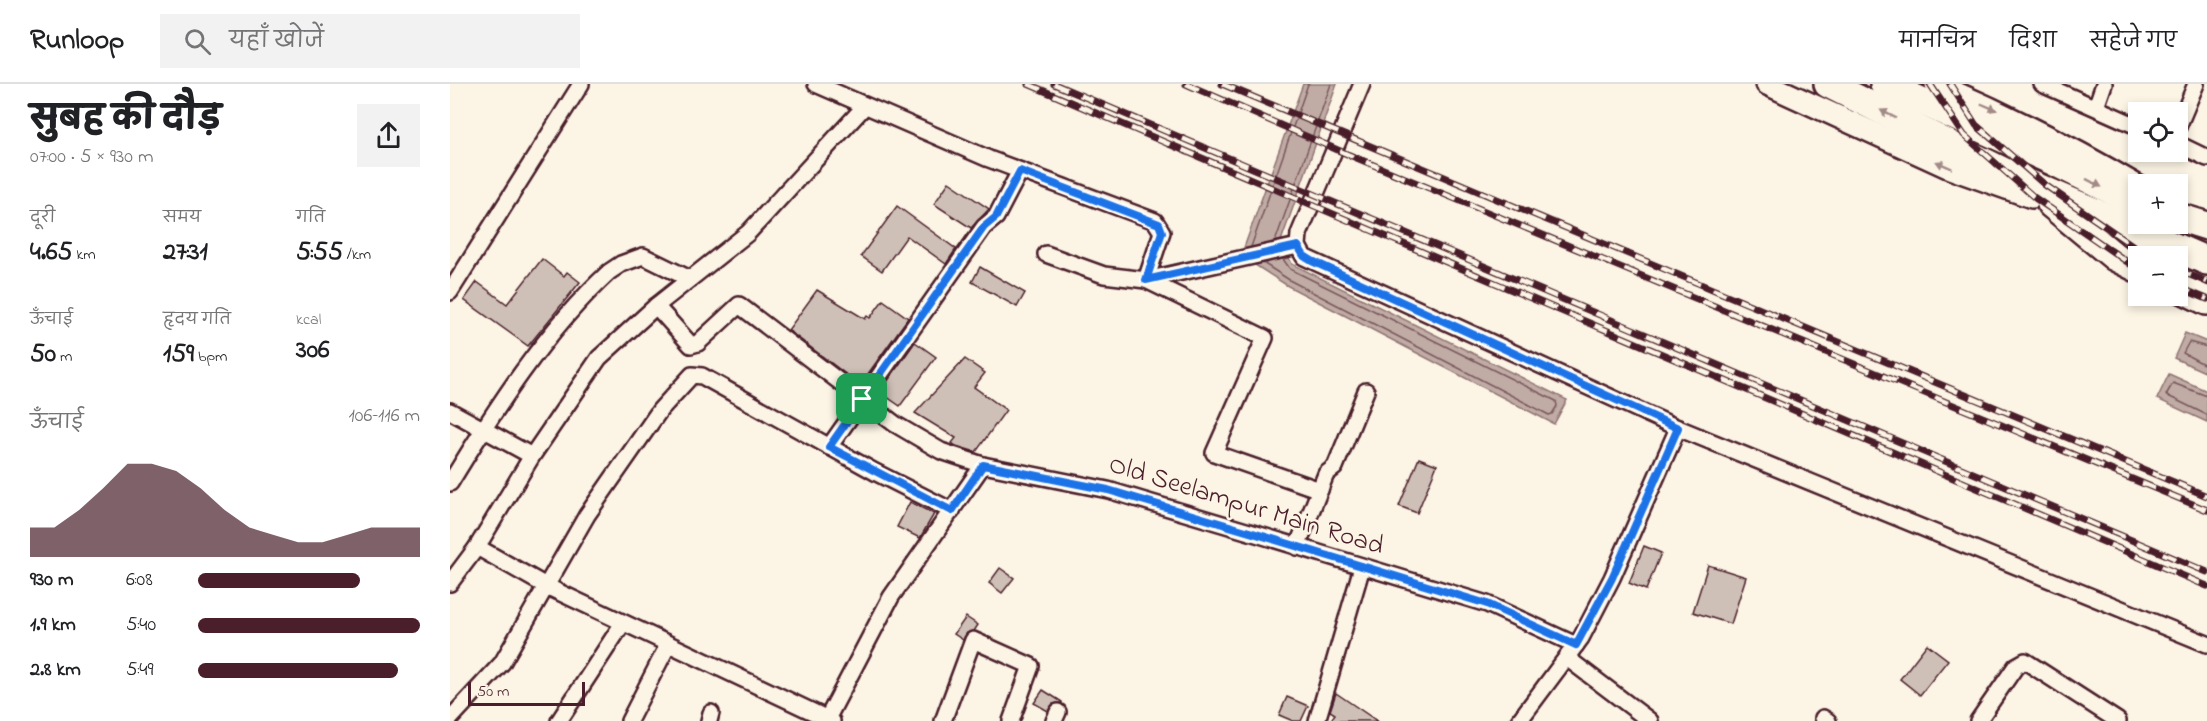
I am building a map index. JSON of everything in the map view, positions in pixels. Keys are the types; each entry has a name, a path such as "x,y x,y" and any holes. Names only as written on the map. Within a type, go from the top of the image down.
{"highway":[{"path":"1828,84 1940,141 1975,167 2021,180 2118,225 2207,261"},
{"path":"1884,84 2128,199"},
{"path":"2021,180 2115,257 2128,264"},
{"path":"2188,292 2207,301"}],"main road":[{"path":"1767,84 1975,167 2048,202 2118,225"},
{"path":"1936,84 2008,115 2128,180"}],"street":[{"path":"450,292 581,84"},
{"path":"816,84 864,107 1020,171 1159,224 1162,232 1146,280"},
{"path":"1146,280 1292,247 1362,84"},
{"path":"2042,84 2128,122"},
{"path":"2096,107 2104,84"},
{"path":"2188,103 2196,84"},
{"path":"450,583 477,547 532,456 599,358 656,306 748,232 864,107"},
{"path":"2188,149 2207,158"},
{"path":"829,447 984,227 996,217 1020,171"},
{"path":"1292,247 1312,261 1678,428 2207,644"},
{"path":"1046,254 1104,275 1146,280 1265,338 1215,453 1320,490"},
{"path":"450,483 482,431 550,338 609,272 621,264 644,256 690,279"},
{"name":"Old Seelampur Main Road","path":"656,306 691,345 698,343 739,305 895,424 941,451 983,465 1108,490 1487,604 1568,656 1650,721"},
{"path":"450,718 502,663 587,515 660,410 692,375 702,376 829,447 952,511"},
{"path":"1297,547 1326,474 1335,467 1366,391"},
{"path":"450,411 482,431 532,456"},
{"path":"1519,721 1568,656 1612,578 1678,428"},
{"path":"477,547 546,586 828,720 891,597 983,465"},
{"path":"1317,721 1362,567"},
{"path":"559,721 623,623"},
{"path":"943,721 973,640 1031,666 1011,721"},
{"path":"629,721 668,645"},
{"path":"1978,721 2016,666 2025,661 2118,721"}],"water":[{"path":"1303,84 1337,84 1281,241 1292,264 1567,400 1554,424 1288,286 1241,256"},
{"path":"2185,333 2207,342 2207,373 2174,358"},
{"path":"2169,374 2207,391 2207,422 2157,399"}],"building":[{"path":"949,182 989,209 971,228 934,204"},
{"path":"897,206 956,249 946,264 907,236 882,271 861,256"},
{"path":"542,259 564,276 567,272 580,282 528,346 464,300 477,282 507,304"},
{"path":"980,267 1025,293 1017,307 972,282"},
{"path":"817,290 865,319 867,316 870,318 883,300 908,318 860,385 788,330"},
{"path":"915,342 936,357 900,406 880,392"},
{"path":"965,359 985,373 974,387 1006,410 976,452 956,446 952,443 956,438 915,413"},
{"path":"1419,458 1437,465 1417,513 1399,506"},
{"path":"910,502 934,514 920,538 897,527"},
{"path":"1644,546 1661,553 1646,590 1629,583"},
{"path":"1708,565 1746,577 1731,624 1693,612"},
{"path":"1000,568 1014,578 1002,593 989,583"},
{"path":"966,617 978,625 974,631 967,633 963,640 954,634"},
{"path":"1927,644 1948,660 1920,695 1900,679"},
{"path":"1043,690 1062,703 1053,704 1048,711 1034,703"},
{"path":"1336,693 1377,721 1330,721 1335,714 1330,711"},
{"path":"1287,697 1308,706 1301,721 1293,721 1279,715"}],"railway":[{"path":"1028,84 2207,586"},
{"path":"1054,84 2207,572"},
{"path":"1186,84 1347,154 2207,510"},
{"path":"1222,84 2207,496"},
{"path":"1930,84 1964,135 2035,198 2128,262"},
{"path":"1950,84 1976,125 2045,185 2133,246"},
{"path":"2188,274 2207,282"},
{"path":"2188,291 2207,299"}],"route":[{"path":"1020,171 1159,224 1162,232 1146,280 1159,279 1298,246 1299,251 1312,261 1678,428 1612,578 1576,645 1487,604 1142,499 1041,475 983,465 952,511 829,447 862,399 984,227 996,217 1020,171"}]}
